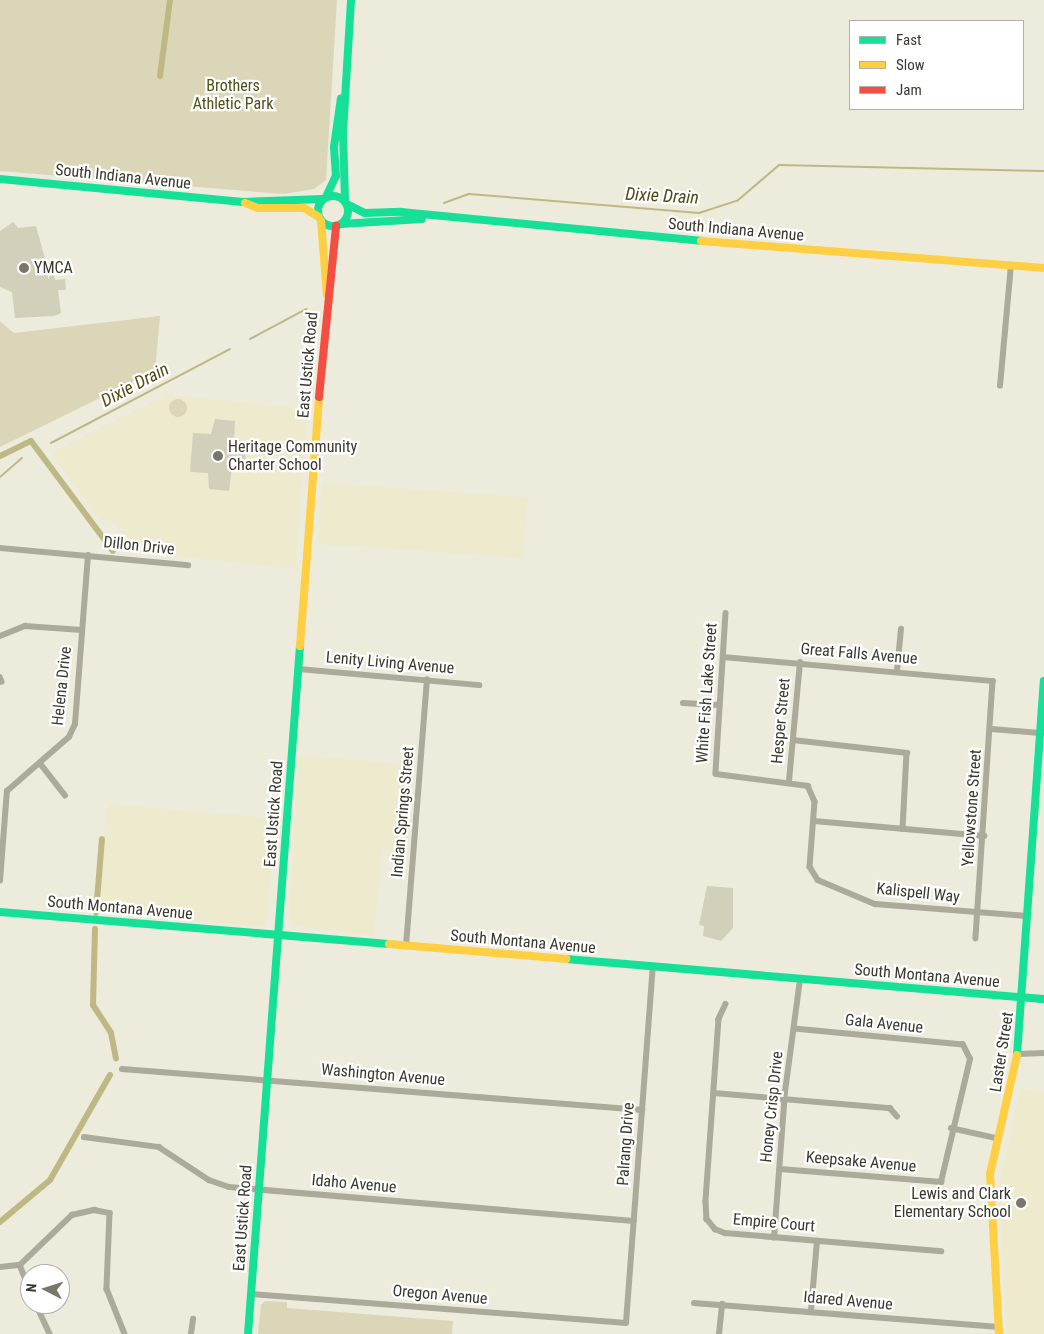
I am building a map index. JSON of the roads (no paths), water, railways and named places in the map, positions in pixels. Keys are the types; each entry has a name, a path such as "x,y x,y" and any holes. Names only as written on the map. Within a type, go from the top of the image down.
{"main road":[{"path":"346,202 346,71 351,0"},
{"path":"325,198 336,176 335,130 346,71"},
{"name":"South Indiana Avenue","path":"0,179 243,202 325,198 346,202 365,213 401,212 426,218 1044,268"},
{"name":"East Ustick Road","path":"248,1334 327,296 320,219 325,198"},
{"name":"South Indiana Avenue","path":"243,202 258,208 304,208 320,219 338,225 426,218"},
{"name":"East Ustick Road","path":"327,296 333,280 331,242 338,225 348,216 346,202"},
{"name":"Laster Street","path":"999,1330 988,1195 996,1138 1018,1054 1024,998 1027,916 1044,681"},
{"name":"South Montana Avenue","path":"0,912 1044,999"}],"street":[{"path":"1000,386 1012,265"},
{"name":"Dillon Drive","path":"3,548 188,565"},
{"name":"Helena Drive","path":"7,791 40,764 73,731 88,555"},
{"name":"White Fish Lake Street","path":"726,613 716,774 789,782"},
{"path":"0,636 25,626 82,630"},
{"path":"897,671 901,629"},
{"name":"Great Falls Avenue","path":"723,657 993,680"},
{"name":"Hesper Street","path":"789,782 800,663"},
{"name":"Lenity Living Avenue","path":"298,669 478,684"},
{"name":"Indian Springs Street","path":"406,946 428,680"},
{"name":"Yellowstone Street","path":"976,938 992,729 993,680"},
{"path":"683,703 719,706"},
{"path":"992,729 1040,733"},
{"path":"793,740 907,753 903,829"},
{"path":"40,764 65,795"},
{"path":"789,782 808,786 814,792 814,821 984,836"},
{"path":"0,793 7,791 0,881"},
{"name":"Kalispell Way","path":"814,821 812,875 875,904 1027,916"},
{"name":"Palrang Drive","path":"626,1323 653,967"},
{"name":"Honey Crisp Drive","path":"774,1238 785,1099 800,979"},
{"name":"Empire Court","path":"726,1004 719,1019 708,1219 725,1233 941,1251"},
{"name":"Gala Avenue","path":"795,1029 963,1045 968,1050 951,1128"},
{"path":"1018,1054 1044,1053"},
{"name":"Washington Avenue","path":"122,1069 642,1110"},
{"path":"714,1093 890,1108 896,1116"},
{"path":"951,1128 996,1138"},
{"name":"Keepsake Avenue","path":"780,1169 941,1182 951,1128"},
{"name":"Idaho Avenue","path":"84,1137 159,1147 209,1180 259,1190 634,1221"},
{"path":"21,1264 72,1215 94,1210 110,1213 107,1289 125,1334"},
{"path":"811,1312 817,1241"},
{"path":"0,1267 20,1265"},
{"name":"Oregon Avenue","path":"251,1294 626,1323"},
{"name":"Idared Avenue","path":"694,1303 999,1330"},
{"path":"719,1334 722,1304"},
{"path":"41,1314 50,1334"},
{"path":"191,1334 193,1319"}],"waterway":[{"path":"160,76 170,0"},
{"name":"Dixie Drain","path":"444,203 469,194 699,213 737,201 779,165 1044,171"},
{"name":"Dixie Drain","path":"250,339 306,309"},
{"name":"Dixie Drain","path":"51,443 230,349"},
{"path":"0,456 31,441 113,551"},
{"name":"Dixie Drain","path":"0,477 22,458"},
{"path":"96,913 102,839"},
{"path":"95,929 93,1005 111,1033 116,1059"},
{"path":"0,1222 50,1180 110,1075"}],"place":[{"name":"YMCA","path":"24,268"},
{"name":"Heritage Community Charter School","path":"218,456"},
{"name":"Lewis and Clark Elementary School","path":"1021,1203"}],"park label":[{"name":"Brothers Athletic Park","path":"233,95"}]}
